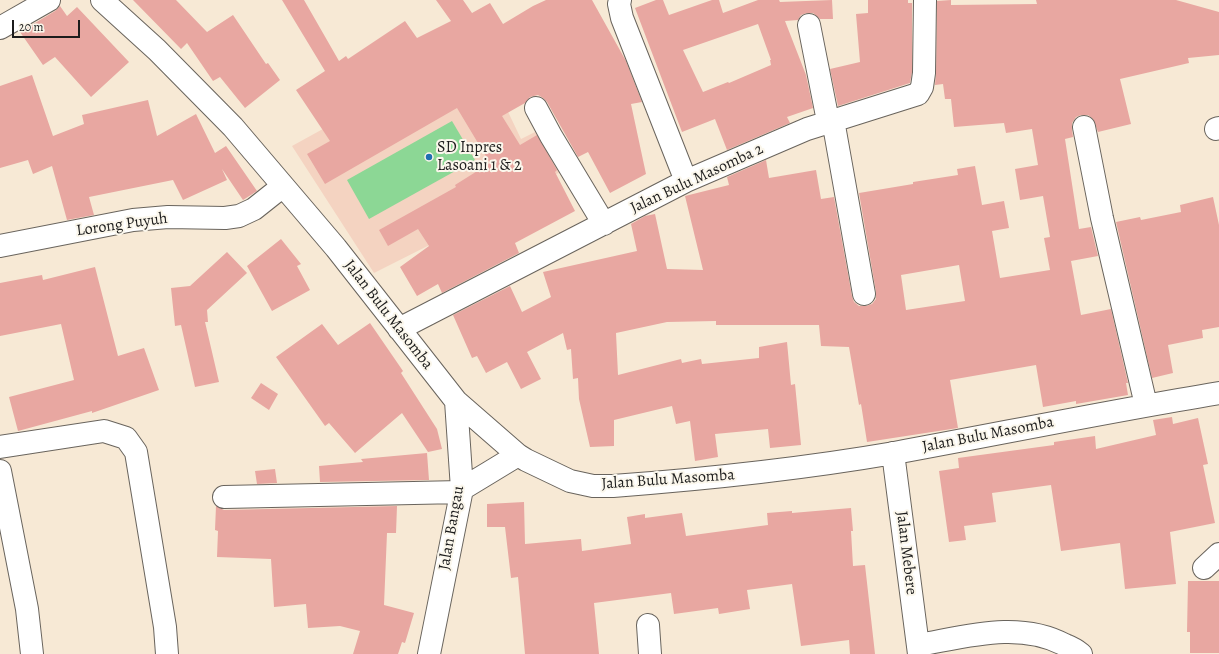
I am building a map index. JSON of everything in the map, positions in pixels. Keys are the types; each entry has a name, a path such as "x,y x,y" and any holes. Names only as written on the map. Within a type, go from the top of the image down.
{"street":[{"path":"0,28 50,0"},
{"name":"Jalan Bulu Masomba","path":"102,0 157,50 233,127 336,248 456,401 518,455 570,481 593,486 613,486 757,473 893,453 1146,405 1219,393"},
{"path":"620,0 619,4 622,18 686,181"},
{"name":"Jalan Bulu Masomba 2","path":"399,329 686,181 808,129 918,94 921,91 924,73 925,0"},
{"path":"809,25 831,121 864,294"},
{"path":"536,108 551,136 604,224"},
{"path":"1084,127 1102,218 1146,405"},
{"name":"Lorong Puyuh","path":"0,246 133,220 168,217 225,218 239,216 254,209 282,186"},
{"name":"Jalan Bangau","path":"428,654 461,490 456,401"},
{"path":"0,447 104,431 126,438 136,452 165,627 167,654"},
{"name":"Jalan Mebere","path":"893,453 918,649"},
{"path":"224,497 461,490 518,455"},
{"path":"0,471 27,609 32,654"},
{"path":"648,625 650,654"},
{"path":"918,649 995,632 1018,632 1034,634 1058,641 1081,654"}],"shaded area":[{"name":"SD Inpres Lasoani 1 & 2","path":"470,48 500,95 521,139 543,128 566,168 501,209 374,273 292,146"}],"green space":[{"path":"452,121 475,160 369,219 347,180"}],"building":[{"path":"133,0 176,0 207,32 233,15 266,64 268,63 280,80 245,108 220,77 213,81 187,43 181,49"},
{"path":"282,0 304,0 339,61 346,56 348,59 405,21 417,38 451,21 436,0 463,0 472,13 490,3 503,24 546,0 592,0 626,61 642,102 631,104 646,174 610,193 588,152 578,157 547,102 538,95 530,97 525,103 502,116 520,145 537,135 557,170 555,172 575,211 515,243 519,253 442,293 438,284 417,296 400,267 429,246 418,229 388,246 379,230 456,187 455,185 490,163 457,108 325,184 307,154 330,141 296,90 325,71"},
{"path":"656,0 663,0 669,15 712,0 719,0 723,13 758,0 779,0 780,2 832,0 833,19 820,19 813,13 807,13 801,15 798,20 785,21 806,75 813,108 787,117 790,123 727,150 715,119 682,132 635,8","holes":["758,24 771,60 771,65 729,83 728,82 703,92 683,50"]},
{"path":"868,0 908,0 908,3 912,3 912,72 910,83 838,106 830,69 860,62 856,14 868,13"},
{"path":"951,0 951,5 1037,4 1036,0 1176,0 1219,12 1219,55 1188,58 1189,63 1120,79 1131,124 1098,132 1093,119 1088,115 1081,115 1076,117 1072,123 1073,137 1065,139 1079,229 1091,227 1098,256 1071,261 1081,315 1111,309 1128,383 1126,383 1128,395 1076,404 1076,401 1043,407 1036,365 950,380 958,428 867,442 849,347 821,346 819,325 716,325 716,321 667,322 616,333 618,375 681,359 682,363 701,359 702,364 759,358 759,347 787,342 791,385 795,384 801,445 770,448 768,429 715,434 718,457 695,461 690,421 676,424 672,406 614,420 614,446 590,447 579,399 578,378 573,379 571,349 567,350 563,333 527,352 541,379 521,389 507,362 486,373 477,356 472,358 453,315 510,286 522,312 551,297 543,272 637,251 631,224 645,216 655,214 667,269 703,270 685,196 729,185 727,177 766,160 769,178 816,170 821,199 834,197 852,296 854,302 859,306 872,304 876,299 876,292 859,193 958,175 957,169 975,166 982,205 1004,201 1009,228 992,231 1000,278 1050,270 1044,238 1050,237 1043,196 1020,200 1015,169 1038,165 1032,129 1006,133 1004,123 954,127 951,99 945,99 943,84 935,85 937,1","holes":["959,265 965,301 906,310 901,275"]},
{"path":"60,6 67,16 77,7 129,62 91,97 55,57 43,65 20,32 55,11"},
{"path":"32,75 53,136 84,124 82,115 148,100 157,136 196,114 215,153 226,146 257,191 243,200 222,169 227,180 183,200 173,180 89,197 94,215 67,220 52,166 33,174 28,160 0,168 0,86"},
{"path":"1213,197 1219,225 1219,327 1202,330 1203,338 1168,345 1173,373 1152,378 1116,222 1140,217 1141,220 1181,212 1180,205"},
{"path":"281,239 301,264 297,266 310,290 272,311 247,266"},
{"path":"227,252 247,273 207,310 208,322 205,322 219,382 195,387 181,325 175,326 171,288 190,286"},
{"path":"95,267 118,356 144,348 159,390 92,413 92,411 18,431 9,397 74,380 61,324 0,336 0,283 42,275 43,280"},
{"path":"370,323 403,371 401,373 437,429 442,449 428,452 402,413 355,453 329,423 325,426 276,357 322,324 338,345"},
{"path":"261,383 278,394 269,410 251,398"},
{"path":"1172,417 1173,424 1198,418 1208,464 1203,465 1215,523 1170,532 1176,584 1125,589 1120,543 1061,551 1051,485 992,493 996,522 964,526 966,540 949,542 939,471 959,468 958,458 1054,445 1054,442 1095,436 1096,449 1156,435 1153,420"},
{"path":"427,453 429,480 320,482 319,466 363,462 361,459"},
{"path":"275,469 277,483 257,484 255,471"},
{"path":"524,502 525,544 581,539 582,551 631,544 627,517 645,514 645,518 682,513 686,536 768,525 767,513 792,511 792,513 851,508 853,531 851,531 853,566 865,565 875,654 850,654 849,640 801,646 792,584 747,590 750,609 719,614 718,608 674,614 671,593 594,603 599,654 525,654 518,577 511,578 505,527 487,527 487,504"},
{"path":"216,506 224,510 397,506 396,533 387,533 384,605 414,613 405,643 402,642 398,654 353,654 360,631 340,626 308,628 306,604 274,607 271,559 217,557 218,531 215,530"},
{"path":"1188,581 1219,581 1219,653 1190,653 1190,632 1187,632"}],"place":[{"name":"SD Inpres Lasoani 1 & 2","path":"429,157"}]}
